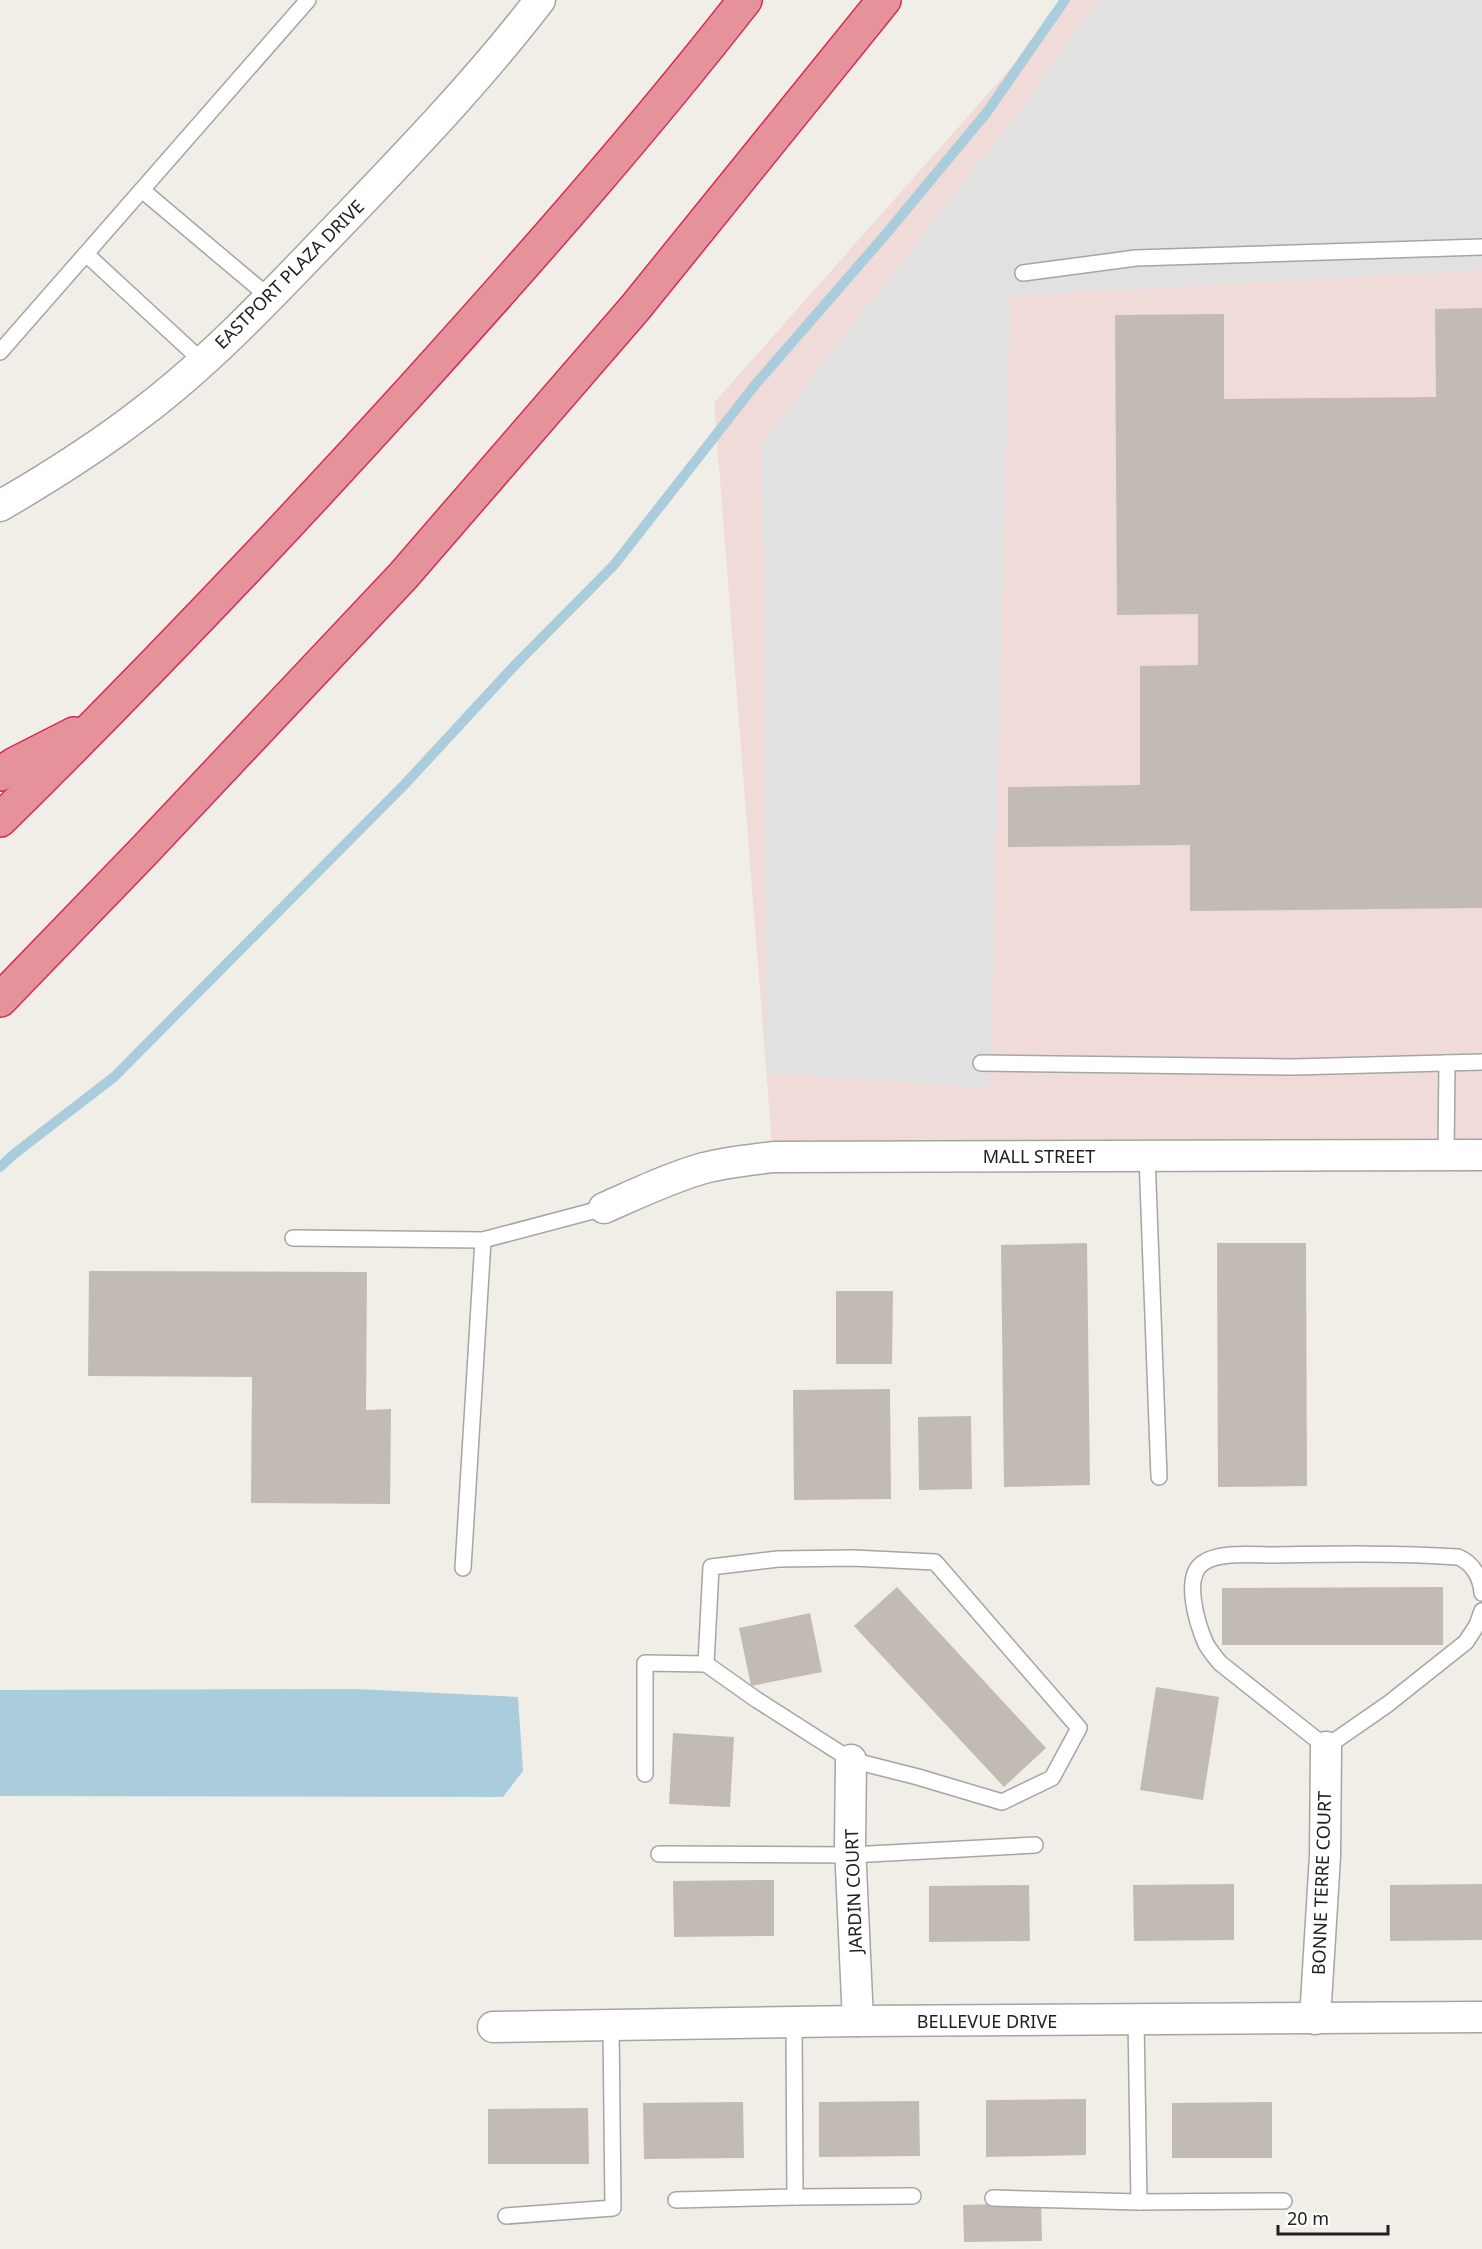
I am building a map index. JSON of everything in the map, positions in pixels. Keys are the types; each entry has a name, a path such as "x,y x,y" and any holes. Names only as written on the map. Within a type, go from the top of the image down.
{"highway":[{"path":"0,820 100,722 319,492 500,293 693,66 745,0"},
{"path":"0,1000 404,576 635,308 884,0"},
{"path":"0,774 15,764 100,722"}],"street":[{"name":"EASTPORT PLAZA DRIVE","path":"0,506 59,471 140,414 202,361 269,297 410,152 511,38 540,0"},
{"name":"MALL STREET","path":"604,1208 702,1169 735,1161 773,1157 1482,1155"},
{"name":"BONNE TERRE COURT","path":"1315,2019 1325,1856 1326,1747"},
{"name":"JARDIN COURT","path":"851,1760 851,1855 858,2021"},
{"name":"BELLEVUE DRIVE","path":"493,2027 858,2021 1482,2018"}],"lane":[{"path":"0,352 308,0"},
{"path":"142,190 269,297"},
{"path":"1023,273 1136,258 1482,247"},
{"path":"86,254 202,361"},
{"path":"981,1063 1294,1067 1482,1062"},
{"path":"1446,1155 1447,1063"},
{"path":"1147,1156 1159,1477"},
{"path":"293,1238 483,1240 604,1208"},
{"path":"463,1568 483,1240"},
{"path":"1482,1593 1481,1584 1470,1564 1458,1557 1343,1554 1252,1555 1215,1557 1201,1564 1195,1574 1192,1598 1208,1647 1220,1663 1326,1747 1388,1704 1466,1642 1477,1625 1482,1611"},
{"path":"645,1773 645,1664 706,1664 757,1700 851,1760 1002,1802 1052,1778 1079,1728 935,1562 853,1558 778,1559 711,1567 706,1664"},
{"path":"659,1854 851,1855 1035,1845"},
{"path":"1136,2020 1139,2202"},
{"path":"794,2023 795,2197"},
{"path":"506,2216 613,2208 611,2025"},
{"path":"676,2200 913,2196"},
{"path":"993,2198 1139,2202 1284,2201"}],"shaded area":[{"path":"1071,0 1482,0 1482,1154 773,1157 714,403"},
{"path":"1099,0 1482,0 1482,270 1010,296 990,1088 766,1073 762,442 1013,119"}],"water":[{"path":"356,1689 518,1697 523,1771 503,1797 0,1796 0,1690"}],"building":[{"path":"1482,308 1482,908 1190,911 1190,845 1008,847 1008,787 1140,785 1140,666 1198,665 1198,614 1117,615 1115,315 1224,314 1224,399 1436,397 1435,309"},
{"path":"1087,1243 1090,1485 1004,1487 1001,1245"},
{"path":"1217,1243 1306,1243 1307,1486 1218,1487"},
{"path":"89,1271 367,1272 366,1410 391,1409 390,1504 251,1503 252,1377 88,1376"},
{"path":"836,1291 893,1291 892,1364 836,1364"},
{"path":"890,1389 891,1499 794,1500 793,1390"},
{"path":"971,1416 972,1489 919,1490 918,1417"},
{"path":"897,1587 1046,1748 1004,1787 854,1626"},
{"path":"1443,1587 1443,1645 1222,1645 1222,1588"},
{"path":"810,1613 822,1672 751,1686 739,1628"},
{"path":"1156,1687 1219,1697 1203,1800 1140,1790"},
{"path":"673,1733 734,1737 730,1807 669,1804"},
{"path":"774,1880 774,1936 674,1937 673,1881"},
{"path":"1234,1884 1234,1940 1134,1941 1133,1885"},
{"path":"1482,1884 1482,1940 1390,1941 1390,1885"},
{"path":"1029,1885 1030,1941 929,1942 929,1886"},
{"path":"1086,2099 1086,2155 986,2157 986,2100"},
{"path":"919,2101 920,2156 819,2157 819,2102"},
{"path":"743,2102 744,2158 644,2159 643,2103"},
{"path":"1272,2102 1272,2158 1172,2158 1172,2103"},
{"path":"588,2108 589,2164 488,2164 488,2109"},
{"path":"1041,2203 1042,2241 964,2242 963,2205"}],"waterway":[{"path":"0,1167 114,1077 405,784 516,664 614,565 755,385 886,234 987,112 1065,0"}]}
